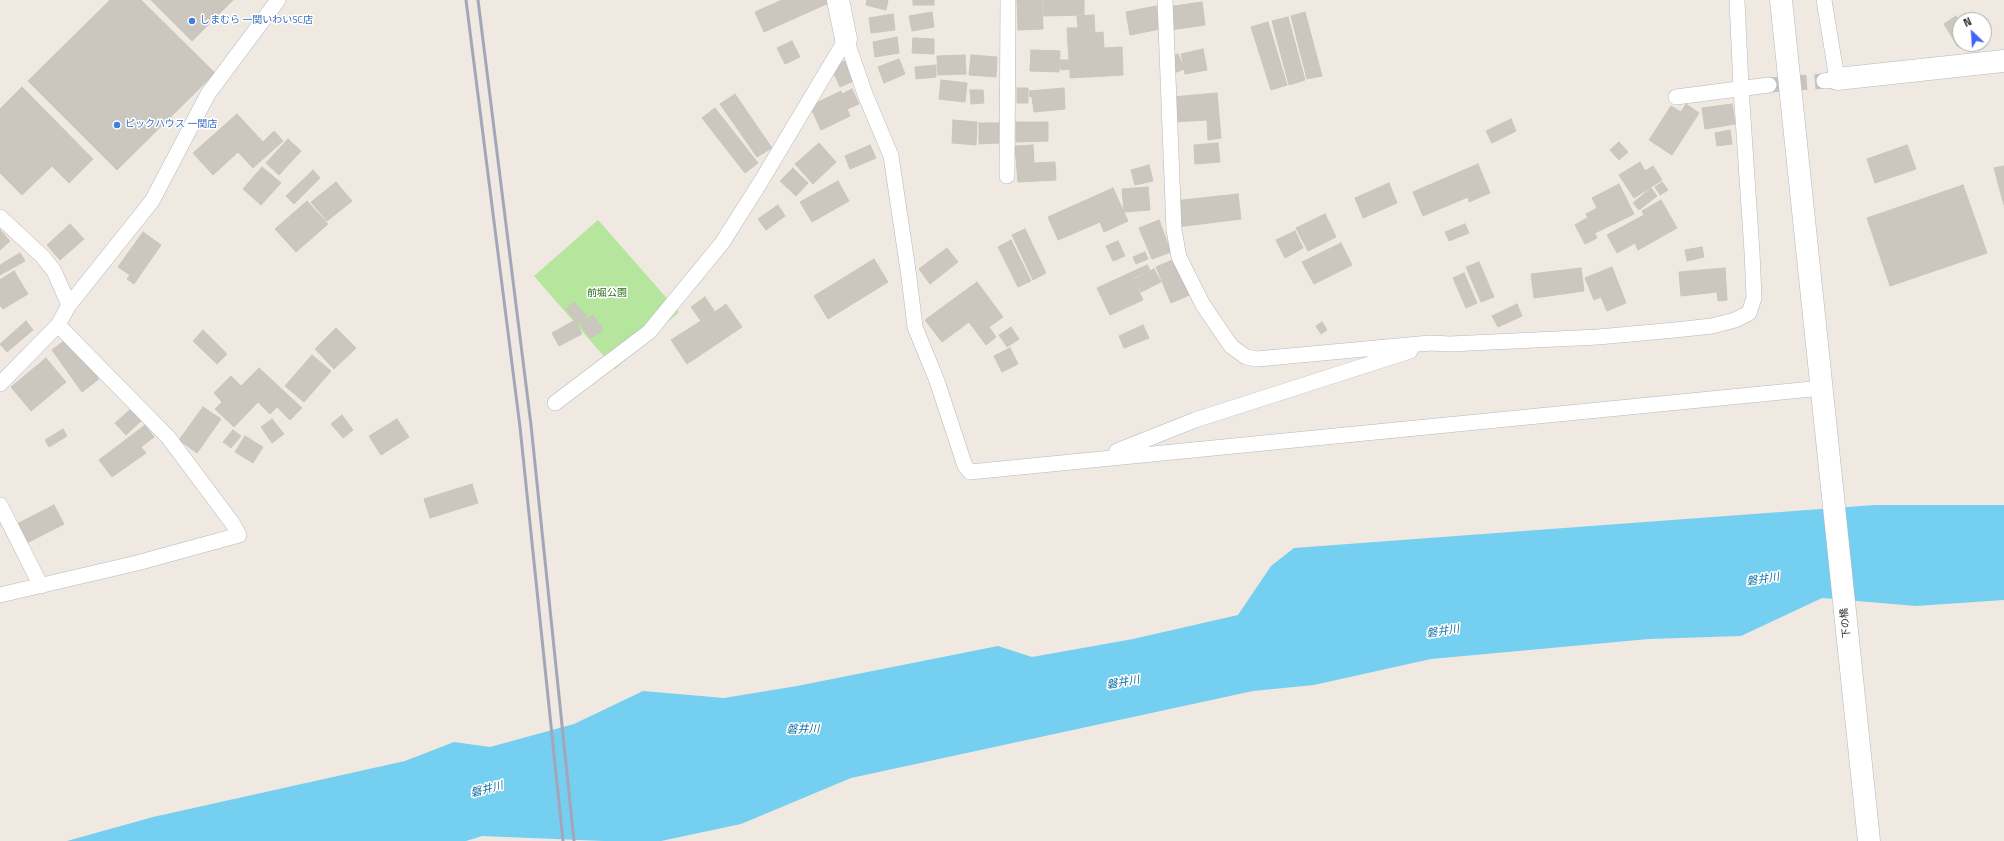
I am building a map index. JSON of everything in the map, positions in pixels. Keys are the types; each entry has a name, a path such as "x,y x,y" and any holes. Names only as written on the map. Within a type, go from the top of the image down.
{"street":[{"path":"0,384 58,325 69,305 152,201 208,94 278,0"},
{"path":"838,0 846,39 865,94 890,156 910,277 915,328 937,382 965,466 970,472 1101,458 1823,397"},
{"path":"1007,176 1008,0"},
{"path":"1165,0 1174,230 1179,256 1203,305 1231,346 1246,357 1257,359 1430,343 1450,344 1598,337 1675,330 1712,326 1736,320 1750,313 1754,298 1737,0"},
{"name":"下の橋","path":"1781,0 1869,841"},
{"path":"1824,0 1830,80 2004,61"},
{"path":"555,403 649,332 722,243 760,183 846,39"},
{"path":"1676,97 1769,85"},
{"path":"0,217 43,257 54,271 69,305"},
{"path":"0,595 137,563 239,535 233,524 168,437 58,325"},
{"path":"1101,458 1195,420 1412,351 1430,343"},
{"path":"0,505 42,586"}],"green space":[{"name":"前堀公園","path":"598,220 679,312 615,369 534,276"}],"water":[{"name":"磐井川","path":"1875,505 2004,505 2004,600 1916,606 1822,598 1741,636 1649,639 1431,659 1314,685 1253,691 851,778 741,824 661,841 604,841 482,836 466,841 67,841 153,817 405,761 454,742 490,747 574,724 643,691 724,698 797,686 998,646 1032,657 1133,639 1238,615 1271,566 1294,548"}],"building":[{"name":"ピックハウス 一関店","path":"110,0 141,0 215,73 117,170 28,81"},
{"name":"しまむら 一関いわいSC店","path":"151,0 233,0 192,41"},
{"path":"782,0 833,1 764,32 755,12"},
{"path":"867,0 888,0 886,10 866,5"},
{"path":"913,0 934,0 934,5 913,5"},
{"path":"1017,0 1042,0 1043,29 1018,30"},
{"path":"1043,0 1084,0 1084,15 1044,16"},
{"path":"1202,2 1205,25 1170,30 1167,7"},
{"path":"1156,6 1160,29 1130,35 1126,12"},
{"path":"932,12 934,27 912,31 909,16"},
{"path":"1305,12 1322,76 1307,79 1291,16"},
{"path":"893,14 895,30 871,33 869,18"},
{"path":"1094,15 1095,33 1103,32 1104,48 1122,47 1123,75 1070,78 1070,69 1061,70 1060,60 1069,60 1067,28 1078,28 1077,16"},
{"path":"1288,17 1305,80 1289,85 1272,21"},
{"path":"1952,19 1952,37 1944,24"},
{"path":"1268,22 1287,85 1271,90 1251,27"},
{"path":"897,37 899,53 875,57 873,42"},
{"path":"913,38 934,39 934,54 912,53"},
{"path":"792,41 800,57 785,64 777,48"},
{"path":"1203,49 1207,70 1185,74 1181,54"},
{"path":"1031,50 1060,51 1059,72 1030,71"},
{"path":"1178,54 1184,69 1172,74 1166,59"},
{"path":"965,55 966,74 938,75 937,56"},
{"path":"971,55 997,57 996,77 969,75"},
{"path":"849,59 858,79 840,87 831,67"},
{"path":"899,59 905,74 884,83 878,67"},
{"path":"936,65 936,77 916,79 915,67"},
{"path":"941,80 967,83 965,102 939,99"},
{"path":"22,87 93,159 69,183 52,166 22,195 0,173 0,109"},
{"path":"1017,88 1028,88 1028,103 1017,103"},
{"path":"1064,88 1065,109 1034,112 1032,97 1030,97 1029,91"},
{"path":"852,89 859,104 847,109 850,116 821,130 810,106 841,91 842,94"},
{"path":"970,90 983,90 984,103 971,104"},
{"path":"1217,93 1221,138 1208,140 1207,120 1174,122 1172,97"},
{"path":"735,94 772,148 757,157 720,104"},
{"path":"1686,104 1699,113 1672,155 1649,140 1671,106 1681,112"},
{"path":"1732,104 1735,124 1705,129 1702,108"},
{"path":"715,108 758,163 745,173 702,118"},
{"path":"237,114 263,142 274,131 283,141 253,168 238,152 213,175 193,153"},
{"path":"1511,119 1516,131 1492,143 1486,131"},
{"path":"953,120 977,122 976,145 952,143"},
{"path":"1016,122 1048,122 1048,141 1016,142"},
{"path":"979,123 999,123 999,143 979,144"},
{"path":"1730,130 1732,144 1717,146 1715,133"},
{"path":"288,139 301,151 279,175 266,163"},
{"path":"1619,142 1628,152 1619,160 1610,150"},
{"path":"819,143 836,162 813,184 795,164"},
{"path":"1218,143 1220,162 1195,164 1194,145"},
{"path":"870,145 876,158 850,169 845,156"},
{"path":"1033,145 1034,163 1055,162 1056,180 1018,182 1015,146"},
{"path":"1907,145 1916,169 1875,183 1867,159"},
{"path":"1640,162 1645,171 1653,166 1662,180 1634,198 1619,175"},
{"path":"1478,164 1490,193 1469,202 1468,197 1423,216 1413,192"},
{"path":"1149,165 1153,181 1135,185 1131,170"},
{"path":"2004,166 2004,205 1994,168"},
{"path":"262,167 281,183 261,205 243,189"},
{"path":"793,168 808,183 796,196 780,181"},
{"path":"313,170 320,178 294,204 286,196"},
{"path":"838,181 849,201 812,222 800,202"},
{"path":"336,182 352,201 327,221 311,202"},
{"path":"1662,182 1668,190 1660,195 1655,187"},
{"path":"1389,183 1397,203 1363,218 1355,198"},
{"path":"1619,184 1634,214 1595,233 1586,214 1597,208 1592,198"},
{"path":"1963,185 1987,253 1890,286 1867,218"},
{"path":"1148,187 1150,210 1124,212 1122,189"},
{"path":"1113,188 1128,221 1104,232 1100,222 1058,240 1048,217"},
{"path":"1651,188 1657,196 1639,210 1633,203"},
{"path":"1238,194 1241,219 1177,227 1174,201"},
{"path":"1661,200 1677,228 1638,250 1635,243 1617,253 1607,235 1644,215 1642,211"},
{"path":"307,201 328,224 296,252 275,229"},
{"path":"778,205 785,216 766,230 758,219"},
{"path":"1325,214 1336,237 1308,251 1296,228"},
{"path":"1587,218 1597,238 1585,244 1575,225"},
{"path":"1159,220 1171,252 1152,259 1139,228"},
{"path":"70,224 84,239 60,260 47,245"},
{"path":"1465,224 1469,233 1449,241 1445,232"},
{"path":"1025,229 1046,273 1033,280 1012,235"},
{"path":"0,230 10,241 0,250"},
{"path":"1295,231 1303,248 1285,258 1276,240"},
{"path":"143,232 161,245 134,284 127,279 130,275 118,267"},
{"path":"1011,240 1031,281 1018,287 998,247"},
{"path":"1118,241 1125,256 1113,261 1106,246"},
{"path":"1341,243 1352,265 1314,284 1302,262"},
{"path":"1702,247 1704,257 1687,261 1685,250"},
{"path":"947,248 958,262 930,284 919,269"},
{"path":"1145,252 1148,259 1136,264 1133,257"},
{"path":"20,253 25,261 0,275 0,265"},
{"path":"1177,258 1192,294 1171,303 1156,267"},
{"path":"874,259 888,282 828,319 814,296"},
{"path":"1479,262 1494,297 1481,302 1466,267"},
{"path":"1147,265 1150,270 1133,278 1143,300 1110,315 1097,288"},
{"path":"1612,267 1626,303 1607,311 1601,297 1594,300 1585,278"},
{"path":"1581,268 1584,291 1534,298 1531,274"},
{"path":"1725,268 1727,300 1718,301 1717,292 1681,296 1679,272"},
{"path":"1154,269 1161,282 1141,292 1134,279"},
{"path":"14,271 28,294 3,309 0,305 0,280"},
{"path":"1464,273 1477,303 1466,308 1453,278"},
{"path":"977,282 1003,317 989,327 996,337 986,345 969,322 942,342 925,320"},
{"path":"705,297 715,312 726,304 742,327 687,364 671,340 701,321 691,307"},
{"path":"574,302 587,316 578,324 566,309"},
{"path":"1517,304 1522,316 1498,327 1492,316"},
{"path":"593,315 603,330 590,338 580,323"},
{"path":"575,320 582,334 559,346 552,333"},
{"path":"26,321 33,330 7,352 0,344"},
{"path":"1322,322 1327,330 1321,334 1316,326"},
{"path":"1143,325 1149,338 1124,348 1119,336"},
{"path":"1011,327 1019,339 1007,347 999,335"},
{"path":"336,328 356,348 334,369 315,349"},
{"path":"203,330 227,354 217,364 193,341"},
{"path":"69,337 99,379 82,392 52,350"},
{"path":"1010,348 1018,364 1002,372 994,356"},
{"path":"312,355 331,371 304,402 285,386"},
{"path":"46,358 66,382 31,411 11,387"},
{"path":"259,368 302,408 290,420 277,407 270,414 258,402 234,427 215,409 222,402 214,393 231,376 241,386"},
{"path":"203,407 221,419 197,453 179,440"},
{"path":"132,408 142,420 126,435 115,423"},
{"path":"342,415 353,430 343,438 331,424"},
{"path":"272,419 284,434 272,443 261,427"},
{"path":"397,419 409,437 381,455 369,436"},
{"path":"145,425 154,437 141,447 146,453 112,477 99,460"},
{"path":"63,429 67,436 49,447 45,440"},
{"path":"233,430 241,436 231,448 223,442"},
{"path":"245,436 263,447 253,463 235,452"},
{"path":"472,484 478,503 430,518 424,499"},
{"path":"54,505 64,524 23,545 13,526"}],"tunnel":[{"path":"1769,85 1824,81"}],"railway":[{"path":"466,0 520,427 563,841"},
{"path":"478,0 531,425 574,841"}],"place":[{"name":"しまむら 一関いわいSC店","path":"192,21"},
{"name":"ピックハウス 一関店","path":"117,125"}]}
